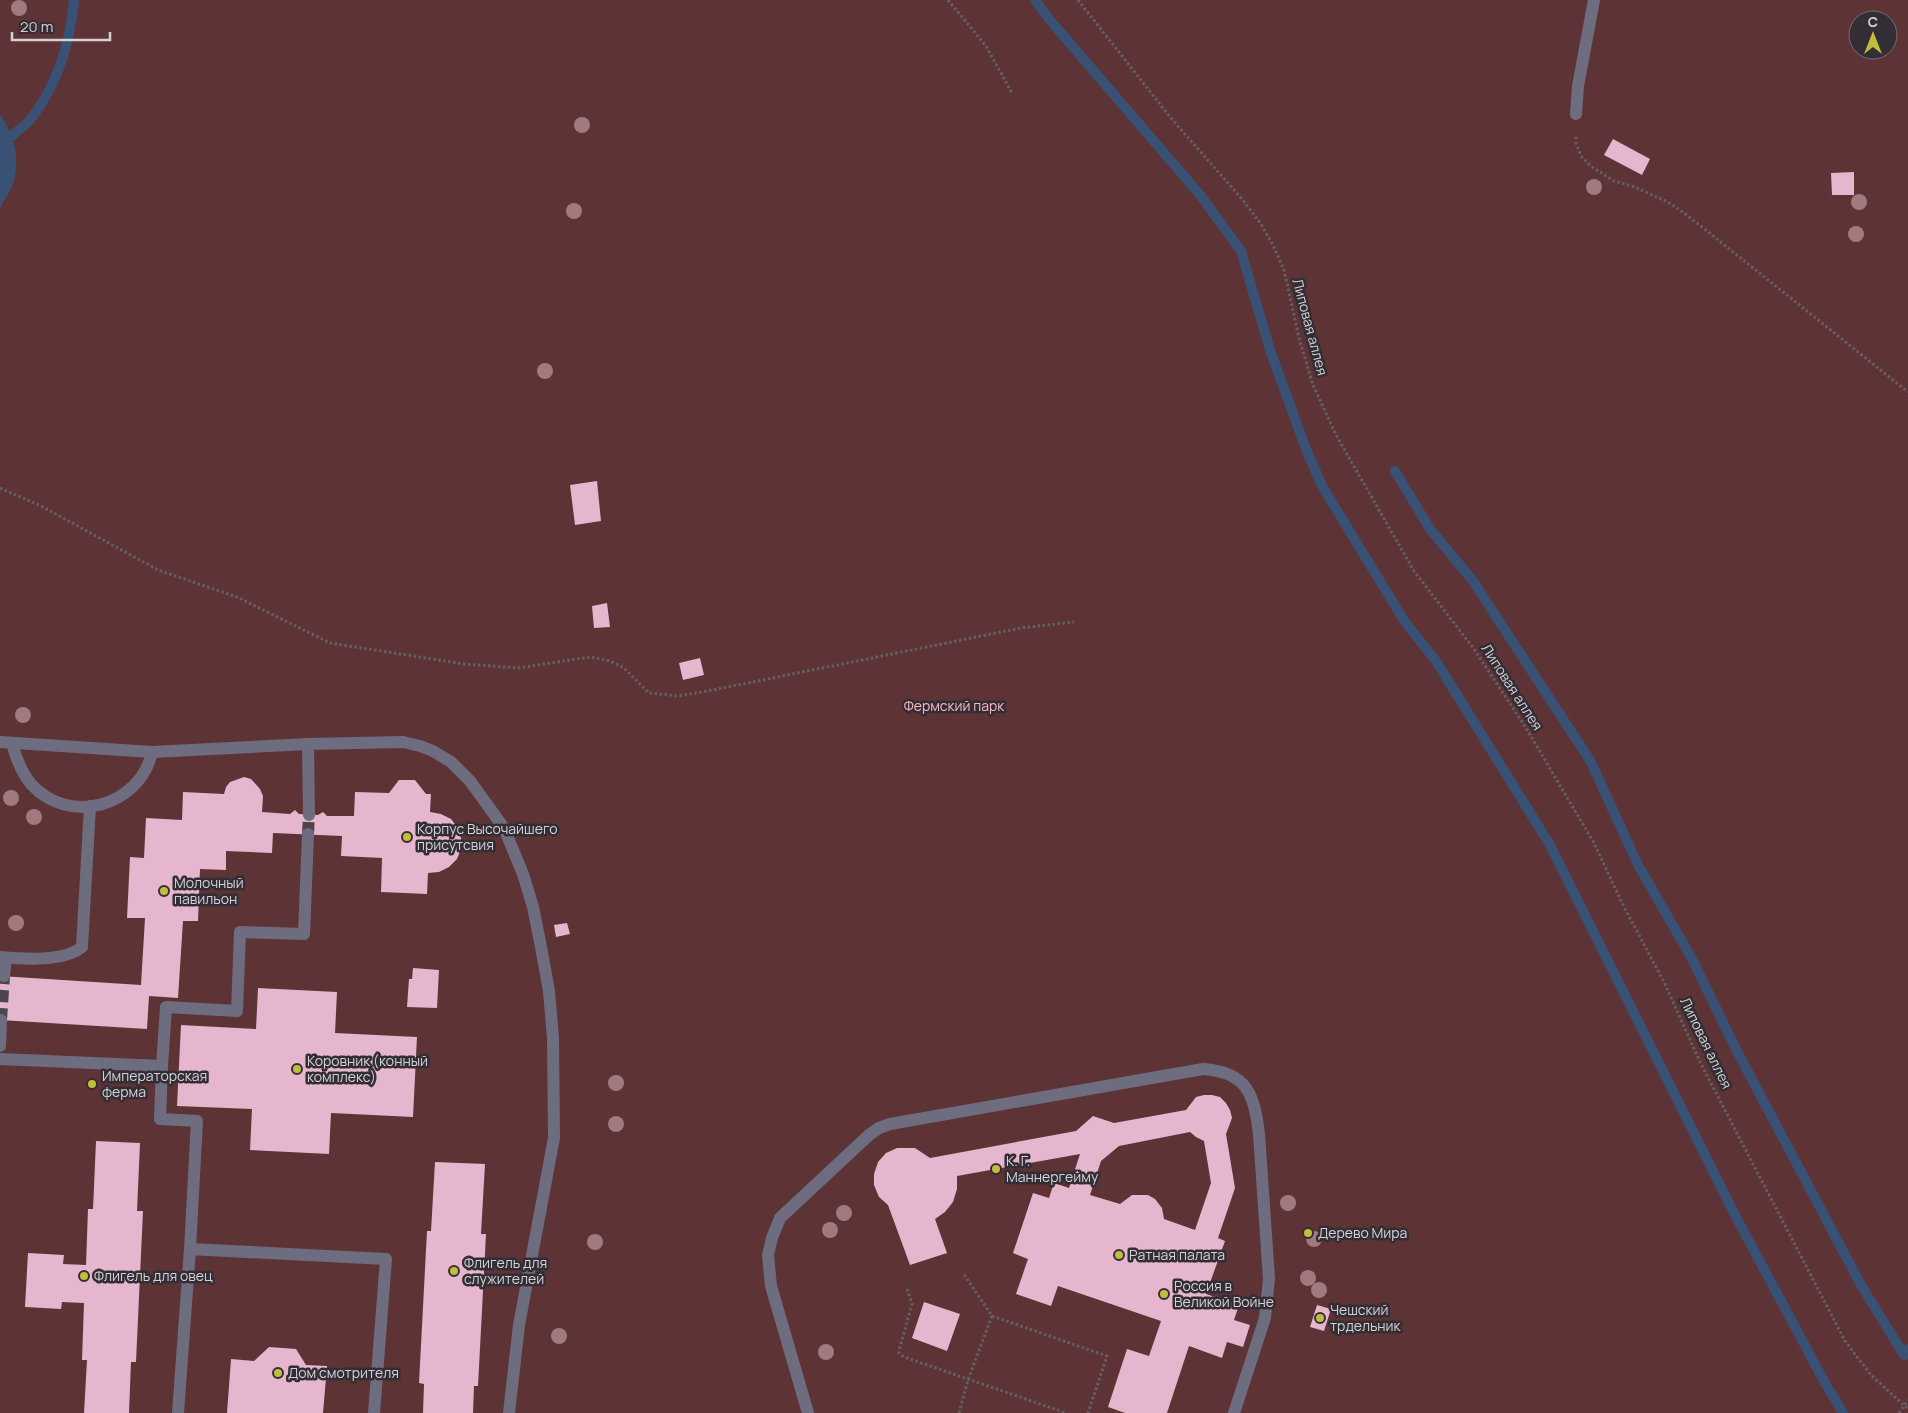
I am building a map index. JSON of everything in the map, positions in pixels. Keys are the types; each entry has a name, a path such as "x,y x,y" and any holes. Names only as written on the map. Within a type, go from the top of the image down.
{"lane":[{"path":"1576,114 1578,86 1594,0"},
{"path":"6,742 22,771 32,784 44,795 58,803 74,806 105,804 132,789 142,777 149,764 152,752"},
{"path":"6,742 152,752 308,744 403,742 433,751 451,762 470,781 504,828 516,855 530,899 549,991 553,1038 554,1138 519,1325 509,1413"},
{"path":"308,744 309,815"},
{"path":"4,976 3,957 62,957 74,953 82,947 90,806"},
{"path":"178,1413 197,1121 160,1119 166,1007 237,1010 240,932 304,934 308,834"},
{"path":"0,1046 2,1020"},
{"path":"0,1059 162,1066"},
{"path":"808,1413 771,1286 768,1255 780,1218 869,1135 879,1128 890,1124 1203,1069 1220,1070 1233,1076 1244,1085 1251,1096 1256,1110 1259,1134 1268,1279 1267,1297 1265,1318 1234,1413"},
{"path":"190,1249 386,1259 374,1413"}],"path":[{"path":"948,0 986,46 1012,93"},
{"name":"Липовая аллея","path":"1078,0 1170,117 1242,199 1273,244 1284,270 1298,338 1310,376 1336,435 1414,571 1479,657 1526,728 1594,843 1624,907 1664,982 1700,1062 1844,1341 1871,1375 1908,1409"},
{"path":"1576,114 1576,142 1582,156 1592,167 1614,181 1632,186 1668,202 1687,215 1908,392"},
{"path":"0,488 43,508 158,570 237,597 330,644 464,664 518,668 590,657 610,661 624,668 649,693 678,696 1021,628 1074,622"},
{"path":"963,1274 992,1316 1107,1356 1088,1413"},
{"path":"906,1289 912,1304 899,1353 904,1357 1066,1413"},
{"path":"959,1413 968,1380 992,1316"},
{"path":"1899,1413 1908,1400"}],"green space":[{"name":"Фермский парк","path":"0,0 1908,0 1908,1413 0,1413"}],"water":[{"path":"0,114 9,130 15,147 16,165 13,184 0,208"}],"building":[{"path":"1613,139 1650,159 1642,175 1604,155"},
{"path":"1854,172 1854,195 1832,195 1831,173"},
{"path":"597,481 601,521 575,525 570,485"},
{"path":"607,603 610,627 594,628 592,606"},
{"path":"700,658 704,675 683,680 679,663"},
{"path":"244,777 251,779 260,789 263,796 262,812 290,814 295,810 299,814 318,815 323,812 327,816 354,816 355,792 389,793 399,780 415,780 426,794 431,794 430,812 441,814 451,819 458,828 461,838 461,849 457,859 449,867 439,872 428,873 427,894 381,892 382,858 341,856 342,836 273,833 272,853 226,851 226,870 200,869 198,921 183,921 178,998 149,996 147,1029 0,1020 0,976 141,985 145,918 127,918 130,857 144,858 146,818 182,820 183,792 224,794 230,782"},
{"path":"567,923 570,934 556,937 554,925"},
{"path":"413,968 439,970 437,1008 407,1007 409,979 412,979"},
{"name":"Коровник (конный комплекс)","path":"258,988 337,992 335,1033 417,1037 413,1117 331,1113 329,1154 250,1150 252,1109 177,1106 181,1025 256,1029"},
{"name":"Ратная палата","path":"1212,1095 1220,1097 1230,1110 1232,1118 1226,1134 1235,1188 1218,1238 1225,1241 1206,1294 1239,1305 1234,1320 1250,1325 1243,1347 1227,1342 1222,1358 1189,1346 1167,1413 1125,1413 1108,1407 1127,1349 1149,1356 1161,1321 1058,1286 1051,1306 1016,1294 1028,1259 1013,1253 1033,1193 1049,1198 1054,1183 1069,1188 1080,1154 957,1176 957,1189 953,1202 945,1212 935,1219 947,1253 910,1265 888,1205 879,1197 874,1185 874,1174 878,1162 886,1153 897,1148 915,1148 930,1158 1076,1131 1093,1116 1114,1123 1186,1110 1196,1097","holes":["1190,1132 1204,1141 1211,1183 1195,1230 1164,1219 1162,1208 1155,1199 1148,1195 1132,1195 1120,1204 1090,1195 1101,1161 1119,1146"]},
{"name":"Флигель для овец","path":"96,1141 140,1143 137,1211 143,1211 136,1362 131,1362 129,1413 84,1413 87,1360 82,1360 84,1303 62,1302 61,1309 25,1307 28,1253 64,1255 63,1264 86,1265 88,1209 93,1209"},
{"name":"Флигель для служителей","path":"435,1162 485,1164 481,1234 486,1234 478,1386 474,1386 473,1413 423,1413 424,1384 419,1383 427,1231 431,1231"},
{"path":"924,1302 960,1314 947,1351 912,1338"},
{"name":"Чешский трдельник","path":"1317,1305 1331,1309 1324,1331 1310,1327"},
{"name":"Дом смотрителя","path":"269,1347 296,1349 306,1365 327,1366 323,1413 227,1413 231,1359 254,1361"}],"waterway":[{"path":"12,136 30,120 48,93 55,78 69,32 74,0"},
{"path":"1035,0 1049,19 1201,196 1241,251 1271,353 1306,449 1322,486 1405,622 1436,661 1550,845 1735,1215 1843,1413"},
{"path":"1395,471 1430,529 1473,581 1591,762 1638,865 1691,957 1738,1053 1861,1285 1904,1355 1908,1349"}],"tunnel":[{"path":"308,834 309,815"},
{"path":"1,1020 4,976"}],"place":[{"name":"Корпус Высочайшего присутсвия","path":"407,837"},
{"name":"Молочный павильон","path":"164,891"},
{"name":"Коровник (конный комплекс)","path":"297,1069"},
{"name":"Императорская ферма","path":"92,1084"},
{"name":"К. Г. Маннергейму","path":"996,1169"},
{"name":"Дерево Мира","path":"1308,1233"},
{"name":"Ратная палата","path":"1119,1255"},
{"name":"Флигель для служителей","path":"454,1271"},
{"name":"Флигель для овец","path":"84,1276"},
{"name":"Россия в Великой Войне","path":"1164,1294"},
{"name":"Чешский трдельник","path":"1320,1318"},
{"name":"Дом смотрителя","path":"278,1373"}]}
